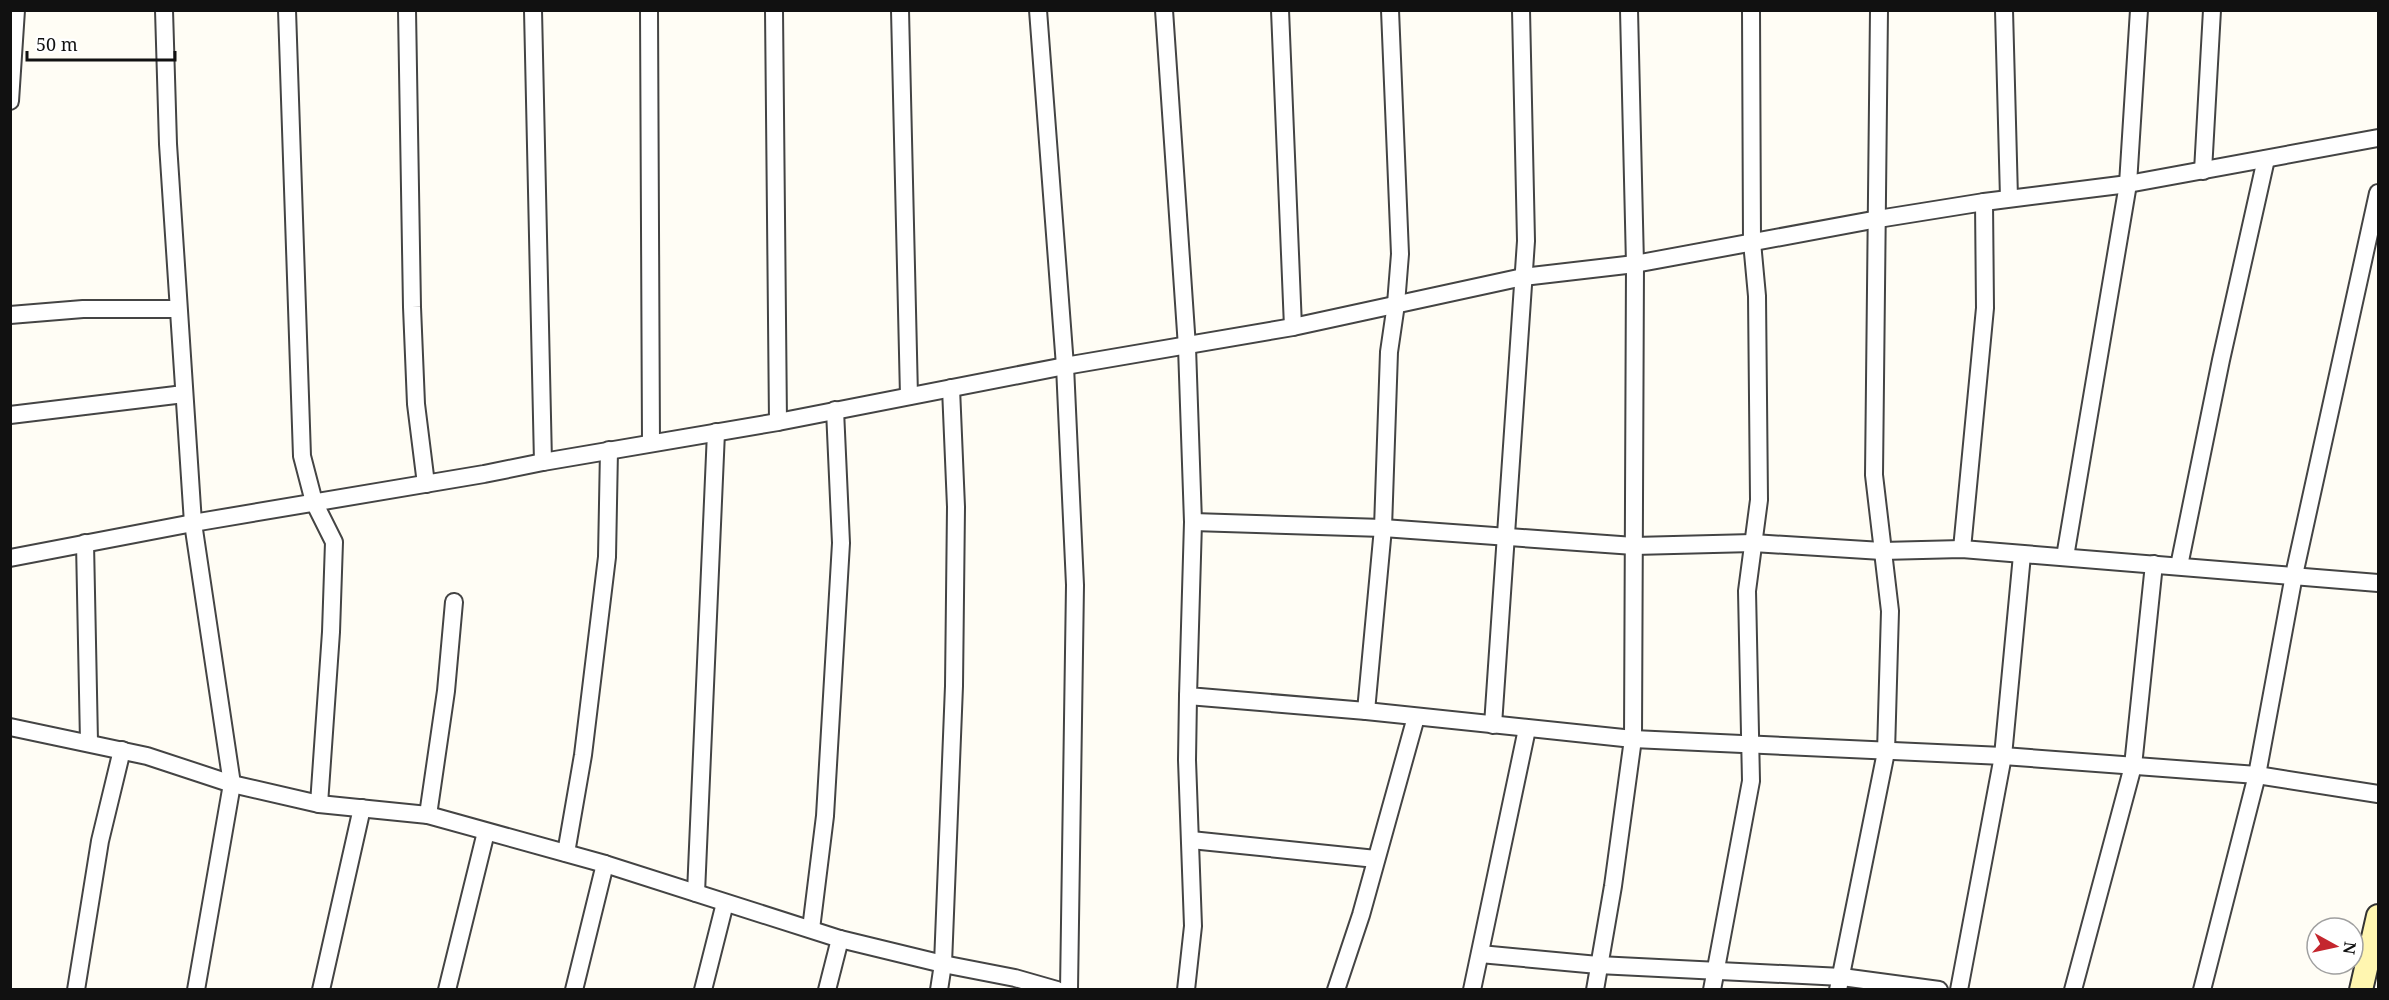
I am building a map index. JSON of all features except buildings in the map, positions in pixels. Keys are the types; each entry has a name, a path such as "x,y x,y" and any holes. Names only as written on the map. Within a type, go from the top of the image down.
{"main road":[{"path":"2361,990 2379,916"}],"street":[{"path":"10,101 16,10"},
{"path":"164,10 168,144 193,523 232,784 196,990"},
{"path":"287,10 302,456 314,502 334,542 331,632 319,804"},
{"path":"407,10 412,318 416,405 426,484"},
{"path":"534,10 543,462"},
{"path":"649,10 651,443"},
{"path":"774,10 778,422"},
{"path":"900,10 909,396"},
{"path":"1038,10 1065,366 1075,585 1069,990"},
{"path":"1164,10 1187,346 1194,522 1187,760 1193,926 1186,990"},
{"path":"1280,10 1293,327"},
{"path":"1366,711 1383,528 1389,352 1400,254 1390,10"},
{"path":"1493,725 1526,241 1521,10"},
{"path":"1594,990 1613,886 1633,739 1635,264 1629,10"},
{"path":"1712,990 1751,781 1747,591 1759,500 1757,296 1752,242 1751,10"},
{"path":"1840,983 1886,752 1890,611 1874,475 1879,10"},
{"path":"2004,10 2009,198"},
{"path":"2065,557 2128,184 2139,10"},
{"path":"2203,171 2212,10"},
{"path":"10,558 193,523 778,422 1065,366 1293,327 1523,277 1635,264 1878,219 2009,198 2128,184 2379,138"},
{"path":"2179,566 2221,360 2266,159"},
{"path":"2202,990 2257,775 2294,575 2379,193"},
{"path":"1962,549 1986,308 1984,202"},
{"path":"10,315 83,309 178,309"},
{"path":"939,990 943,964 945,863 954,686 956,507 951,388"},
{"path":"10,415 184,394"},
{"path":"811,929 825,816 841,543 835,410"},
{"path":"696,893 716,432"},
{"path":"566,853 583,755 607,557 609,450"},
{"path":"1194,522 1383,528 1634,546 1753,543 1882,551 1962,549 2379,583"},
{"path":"85,543 88,742"},
{"path":"1959,990 2003,756 2022,555"},
{"path":"2073,990 2133,766 2154,564"},
{"path":"428,815 446,691 454,602"},
{"path":"1188,696 1366,711 1633,739 2003,756 2257,775 2379,795"},
{"path":"1336,990 1416,717"},
{"path":"10,727 147,756 232,784 319,804 428,815 605,864 840,939 943,964 1015,978 1057,990"},
{"path":"1472,990 1527,729"},
{"path":"76,990 100,841 122,750"},
{"path":"321,990 362,808"},
{"path":"447,990 486,832"},
{"path":"1191,840 1376,859"},
{"path":"574,990 605,864"},
{"path":"703,990 725,903"},
{"path":"827,990 840,939"},
{"path":"1480,954 1939,990"}]}
